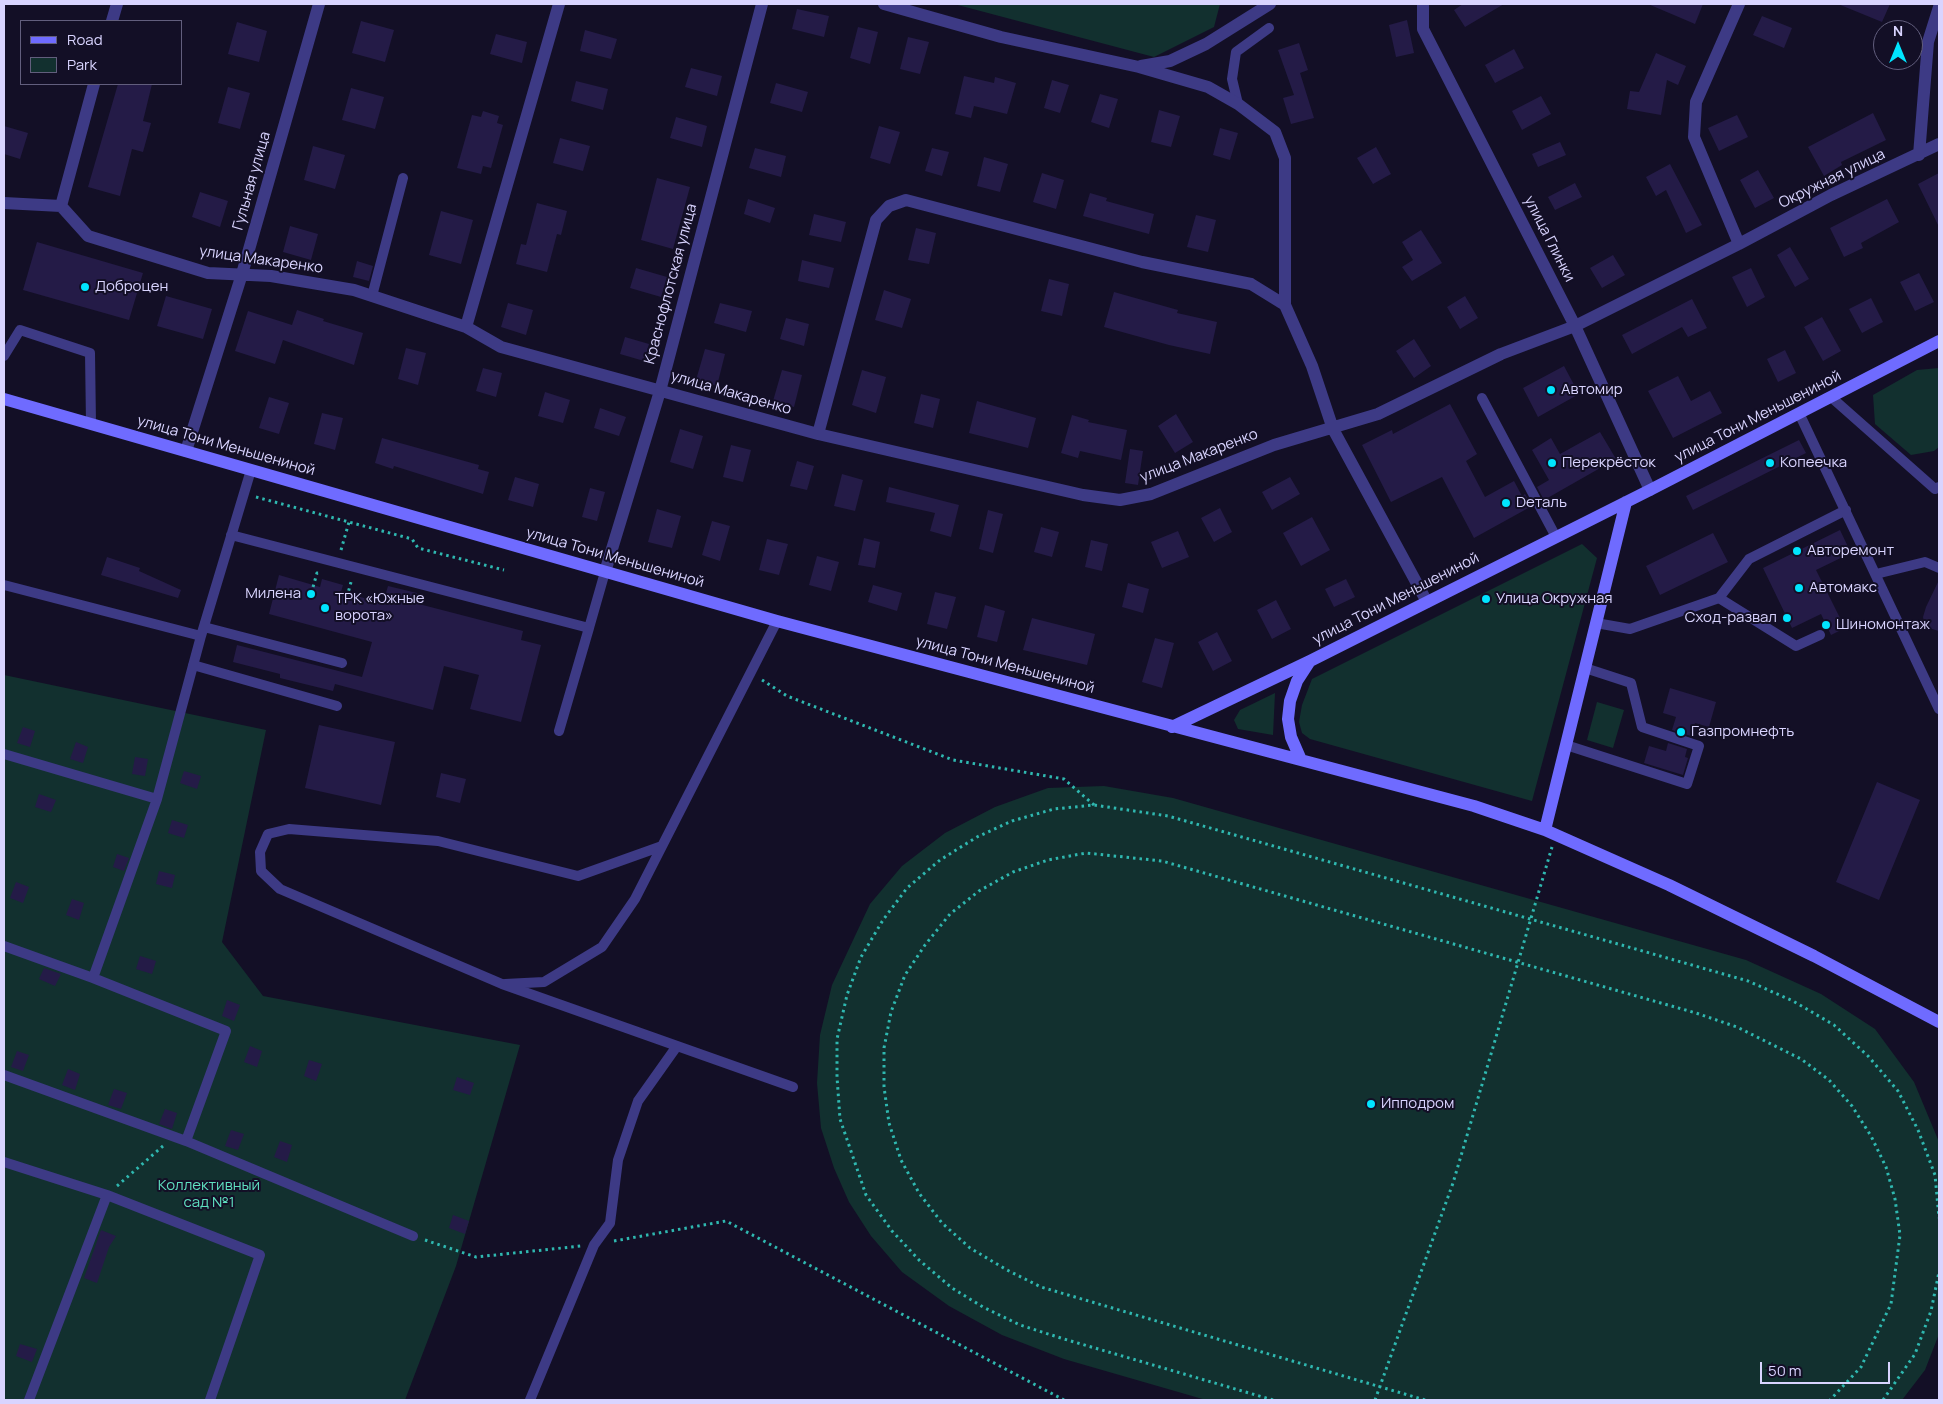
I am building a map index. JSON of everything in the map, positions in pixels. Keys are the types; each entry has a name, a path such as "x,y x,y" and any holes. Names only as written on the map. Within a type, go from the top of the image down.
{"main road":[{"name":"улица Тони Меньшениной","path":"4,399 778,621 1172,727 1310,661 1939,343"},
{"path":"1550,832 1566,745 1626,502"},
{"path":"1301,760 1291,737 1288,719 1290,702 1297,681 1310,661"},
{"path":"1172,727 1474,806 1550,832 1720,910 1814,956 1939,1022"}],"street":[{"path":"112,20 117,4"},
{"name":"Гульная улица","path":"186,452 242,274 319,4"},
{"path":"466,327 558,4"},
{"name":"Краснофлотская улица","path":"605,572 660,391 762,4"},
{"path":"884,4 1001,37 1138,67 1208,88 1238,104 1275,132 1285,158 1285,304 1312,366 1333,429 1427,602"},
{"path":"1138,67 1170,61 1206,44 1270,4"},
{"path":"1739,4 1696,102 1694,137 1739,244"},
{"name":"улица Глинки","path":"1421,5 1424,29 1575,326 1650,490"},
{"path":"1919,155 1928,42 1939,7"},
{"path":"4,203 61,206 94,85"},
{"name":"Окружная улица","path":"1575,326 1739,244 1831,195 1939,144"},
{"path":"818,434 876,220 889,206 906,200 1142,262 1251,284 1285,304"},
{"name":"улица Макаренко","path":"61,206 88,236 208,272 242,274 354,290 466,327 501,347 660,391 818,434 1083,495 1120,500 1151,494 1274,445 1333,429 1378,414 1501,354 1575,326"}],"lane":[{"path":"1238,104 1232,78 1236,52 1269,28"},
{"path":"372,296 403,178"},
{"path":"4,356 20,330 90,353 91,424"},
{"path":"1831,397 1935,489 1939,487"},
{"path":"1482,398 1556,537"},
{"path":"1800,412 1939,709"},
{"path":"93,978 157,799 202,632 251,470"},
{"path":"1596,623 1630,629 1719,598 1749,560 1846,510"},
{"path":"231,535 589,628"},
{"path":"1876,574 1925,562 1939,568"},
{"path":"558,731 605,572"},
{"path":"4,585 202,632 342,662"},
{"path":"1719,598 1796,646 1820,635"},
{"path":"502,984 544,982 602,948 635,899 778,621"},
{"path":"193,665 337,706"},
{"path":"1566,745 1687,784 1699,746 1642,727 1631,683 1585,668"},
{"path":"4,754 157,799"},
{"path":"662,846 578,876 438,841 289,829 268,834 260,852 261,871 280,889 502,984 793,1088"},
{"path":"4,946 93,978 226,1031 186,1142"},
{"path":"530,1400 594,1244 610,1223 618,1160 638,1101 677,1046"},
{"path":"4,1075 174,1137 413,1236"},
{"path":"4,1162 107,1194 260,1255 210,1400"},
{"path":"29,1400 107,1194"}],"path":[{"path":"243,493 412,539 418,548 504,570"},
{"path":"313,588 317,573 325,575"},
{"path":"751,673 788,696 953,760 1064,779 1094,805"},
{"path":"1273,1400 1020,1325 983,1307 952,1288 919,1260 892,1231 866,1195 840,1119 836,1077 837,1039 847,995 861,957 883,920 908,888 940,860 977,837 1012,821 1054,810 1094,805 1168,816 1748,981 1793,1001 1834,1025 1868,1056 1898,1091 1918,1130 1935,1175 1939,1218"},
{"path":"1375,1400 1453,1183 1531,919 1550,832"},
{"path":"1425,1400 1041,1287 970,1248 942,1223 919,1192 901,1160 889,1123 884,1087 884,1048 891,1012 905,975 925,945 950,914 979,891 1012,872 1048,860 1086,853 1162,861 1518,962 1737,1027 1801,1059 1829,1080 1852,1106 1886,1166 1895,1199 1899,1242 1891,1304 1861,1367 1830,1400"},
{"path":"107,1194 174,1137"},
{"path":"413,1236 476,1257 594,1244 726,1220 1064,1400"},
{"path":"1883,1400 1914,1354 1931,1311 1939,1272"}],"green space":[{"path":"954,4 1220,4 1214,27 1154,57"},
{"path":"1939,368 1939,447 1934,451 1911,455 1875,424 1873,395 1917,370"},
{"path":"1582,544 1597,558 1532,801 1310,739 1302,733 1299,722 1302,705 1312,679"},
{"name":"Коллективный сад №1","path":"4,675 266,730 222,942 263,996 520,1045 456,1266 405,1400 4,1400"},
{"path":"1275,693 1273,735 1238,729 1234,720 1240,710"},
{"path":"1597,702 1624,710 1613,748 1587,740"},
{"name":"Ипподром","path":"1104,786 1173,798 1746,960 1821,994 1875,1029 1914,1082 1939,1142 1939,1334 1925,1370 1902,1400 1206,1400 1064,1359 1002,1335 949,1306 902,1272 871,1236 849,1202 834,1168 821,1128 817,1083 820,1035 832,985 870,904 902,866 945,833 995,807 1048,788"}],"building":[{"path":"1463,4 1504,4 1465,27 1454,10"},
{"path":"1648,4 1703,4 1695,24"},
{"path":"1838,4 1890,4 1883,20 1877,20"},
{"path":"797,9 829,16 824,37 792,29"},
{"path":"1762,16 1792,28 1784,48 1753,35"},
{"path":"1407,20 1414,53 1396,57 1389,25"},
{"path":"361,21 394,30 385,62 352,53"},
{"path":"237,22 267,31 259,62 228,54"},
{"path":"858,27 878,32 870,64 850,58"},
{"path":"585,30 617,39 611,59 580,51"},
{"path":"496,34 527,42 522,63 490,54"},
{"path":"908,37 929,42 920,74 900,69"},
{"path":"1299,43 1308,70 1300,73 1314,118 1291,124 1283,98 1294,95 1278,50"},
{"path":"1514,49 1524,68 1495,83 1485,65"},
{"path":"1656,53 1686,66 1678,85 1667,80 1661,115 1627,109 1630,91 1639,92"},
{"path":"691,68 722,76 717,96 685,87"},
{"path":"964,76 994,83 995,77 1016,83 1007,114 974,106 971,118 955,114"},
{"path":"1052,80 1069,85 1060,113 1044,108"},
{"path":"576,81 608,89 603,110 571,101"},
{"path":"776,83 808,92 802,112 770,103"},
{"path":"118,85 152,85 143,121 151,123 143,152 132,149 120,196 88,187"},
{"path":"228,87 250,93 240,129 218,123"},
{"path":"351,88 384,97 375,129 342,120"},
{"path":"1100,94 1118,99 1109,128 1091,122"},
{"path":"1541,96 1551,114 1522,130 1512,111"},
{"path":"1159,110 1180,116 1171,147 1151,142"},
{"path":"483,111 499,116 497,123 503,125 491,168 483,166 481,174 457,168 472,115 481,117"},
{"path":"1873,113 1886,140 1841,162 1842,165 1824,176 1808,147"},
{"path":"1737,115 1748,137 1719,151 1708,128"},
{"path":"676,117 707,126 702,147 670,138"},
{"path":"4,126 28,133 20,159 4,154"},
{"path":"879,126 900,132 890,164 870,158"},
{"path":"1220,128 1238,133 1230,160 1213,155"},
{"path":"560,138 590,146 583,171 553,163"},
{"path":"1560,142 1566,155 1538,167 1532,154"},
{"path":"313,146 345,155 335,189 304,180"},
{"path":"1376,147 1391,174 1373,184 1357,158"},
{"path":"755,148 786,156 781,177 749,168"},
{"path":"932,148 949,152 942,176 925,171"},
{"path":"984,157 1008,164 1000,192 977,186"},
{"path":"1670,164 1702,225 1686,233 1666,190 1656,196 1646,177"},
{"path":"1758,170 1774,198 1755,208 1740,180"},
{"path":"1042,173 1064,180 1056,209 1033,202"},
{"path":"1939,173 1939,227 1918,184"},
{"path":"657,178 690,187 673,249 641,240"},
{"path":"1575,183 1582,197 1555,210 1548,197"},
{"path":"200,192 228,201 220,227 192,217"},
{"path":"1090,193 1107,198 1106,201 1154,214 1149,234 1083,216"},
{"path":"748,199 775,208 770,223 744,214"},
{"path":"1887,199 1899,222 1861,243 1863,248 1844,257 1830,228"},
{"path":"537,203 567,211 561,235 557,234 547,272 516,264 521,244 526,245"},
{"path":"441,211 473,220 461,264 429,255"},
{"path":"814,214 846,222 841,242 809,235"},
{"path":"1196,215 1216,220 1208,252 1187,247"},
{"path":"290,226 318,234 311,260 283,252"},
{"path":"916,228 936,233 929,264 908,260"},
{"path":"1421,230 1442,263 1412,281 1402,267 1413,260 1402,242"},
{"path":"37,242 143,273 129,320 23,290"},
{"path":"1790,247 1809,279 1795,287 1777,255"},
{"path":"1613,255 1625,275 1602,288 1590,268"},
{"path":"802,260 834,268 829,288 798,281"},
{"path":"357,261 373,266 369,281 353,277"},
{"path":"636,268 667,277 661,297 630,288"},
{"path":"1751,268 1765,297 1747,307 1732,277"},
{"path":"1919,273 1934,302 1915,311 1900,282"},
{"path":"1049,279 1069,284 1062,316 1041,311"},
{"path":"884,290 911,299 902,328 875,320"},
{"path":"1114,292 1178,310 1177,313 1217,322 1210,354 1104,327"},
{"path":"166,296 212,309 203,339 157,326"},
{"path":"1465,296 1478,318 1460,329 1447,307"},
{"path":"1871,298 1883,322 1862,333 1849,309"},
{"path":"1692,299 1707,328 1688,337 1682,327 1632,354 1622,335"},
{"path":"508,303 533,310 526,335 501,327"},
{"path":"720,303 752,311 746,332 714,323"},
{"path":"297,310 324,319 323,321 363,333 354,365 283,340 275,364 235,351 248,311 292,325"},
{"path":"1822,317 1841,351 1823,361 1804,327"},
{"path":"786,318 809,324 804,346 780,339"},
{"path":"625,337 649,344 644,361 620,354"},
{"path":"1414,339 1431,366 1414,378 1396,351"},
{"path":"406,348 426,353 418,385 398,379"},
{"path":"705,349 725,354 717,386 696,380"},
{"path":"1785,350 1796,373 1778,382 1767,359"},
{"path":"1564,366 1579,394 1538,417 1523,388"},
{"path":"483,368 502,373 496,397 476,391"},
{"path":"782,370 802,375 794,407 773,401"},
{"path":"862,370 886,377 876,413 852,405"},
{"path":"1678,376 1691,401 1710,391 1722,413 1673,438 1648,391"},
{"path":"545,392 570,400 563,423 538,416"},
{"path":"921,394 940,399 933,428 914,423"},
{"path":"269,397 289,403 279,434 259,428"},
{"path":"977,401 1036,418 1028,448 969,433"},
{"path":"1450,404 1477,454 1466,461 1485,497 1514,481 1522,496 1525,494 1532,506 1474,538 1442,477 1391,502 1362,445 1392,430 1393,434"},
{"path":"600,408 626,417 619,436 594,428"},
{"path":"322,413 343,418 335,450 314,444"},
{"path":"1176,414 1193,442 1175,453 1158,426"},
{"path":"1072,415 1089,420 1088,422 1127,430 1121,460 1080,451 1078,458 1061,453"},
{"path":"680,429 703,436 693,469 670,462"},
{"path":"1600,432 1616,459 1544,500 1537,487 1549,480 1532,450 1551,438 1560,454"},
{"path":"382,438 479,465 478,469 489,472 483,494 394,466 393,469 375,463"},
{"path":"1799,440 1806,453 1693,510 1686,496"},
{"path":"731,445 751,450 743,482 723,477"},
{"path":"1130,449 1143,451 1138,485 1125,483"},
{"path":"797,461 814,466 807,490 790,486"},
{"path":"842,474 863,480 855,511 834,506"},
{"path":"515,477 539,484 533,507 508,500"},
{"path":"1290,477 1300,494 1272,510 1262,492"},
{"path":"889,487 959,505 951,537 930,531 935,513 886,502"},
{"path":"590,488 605,492 597,521 582,517"},
{"path":"1220,508 1232,532 1214,542 1201,518"},
{"path":"657,509 681,516 672,548 648,542"},
{"path":"988,510 1003,514 993,553 979,549"},
{"path":"1312,517 1330,550 1301,566 1283,533"},
{"path":"712,521 730,526 720,561 702,555"},
{"path":"1041,527 1059,532 1052,557 1034,552"},
{"name":"Автомакс","path":"1840,530 1851,553 1816,570 1845,628 1831,635 1821,614 1792,628 1763,568"},
{"path":"1178,531 1189,557 1162,568 1151,542"},
{"path":"1713,533 1728,562 1660,595 1646,566"},
{"path":"864,538 880,542 875,568 858,565"},
{"path":"767,539 788,544 779,575 759,570"},
{"path":"1091,540 1108,544 1102,571 1085,567"},
{"path":"817,556 839,562 831,591 809,585"},
{"path":"107,557 140,568 139,571 181,590 178,598 101,575"},
{"path":"279,575 320,587 322,579 343,585 341,592 383,603 388,586 417,593 415,603 523,631 521,640 541,645 521,722 470,709 479,675 444,666 433,710 335,684 333,691 280,678 280,674 233,662 237,645 362,677 372,642 269,614"},
{"path":"1346,579 1355,597 1334,607 1325,589"},
{"path":"1939,580 1939,631 1925,627 1923,617"},
{"path":"1128,583 1149,589 1143,613 1122,607"},
{"path":"873,585 902,593 897,611 868,602"},
{"path":"935,592 956,597 947,629 927,624"},
{"path":"1276,600 1291,629 1272,639 1257,610"},
{"path":"985,605 1005,611 997,642 977,637"},
{"path":"1032,618 1095,634 1087,665 1023,650"},
{"path":"1217,632 1232,661 1213,671 1198,642"},
{"path":"1155,638 1174,643 1162,688 1142,682"},
{"path":"1670,688 1716,702 1709,727 1695,723 1691,736 1672,730 1676,717 1663,713"},
{"path":"319,725 395,742 381,805 305,788"},
{"path":"23,727 35,731 30,747 17,743"},
{"path":"76,742 88,747 83,763 70,759"},
{"path":"1668,743 1687,749 1685,757 1688,758 1683,775 1644,763 1649,746 1666,751"},
{"path":"135,757 148,759 145,776 132,774"},
{"path":"184,771 201,776 197,789 180,783"},
{"path":"441,773 466,779 460,803 436,797"},
{"path":"1877,782 1920,800 1879,900 1836,882"},
{"path":"39,794 56,800 51,812 35,807"},
{"path":"172,820 188,825 184,838 168,833"},
{"path":"117,854 129,858 124,871 113,867"},
{"path":"159,871 175,875 172,888 156,884"},
{"path":"16,882 29,887 23,903 10,898"},
{"path":"72,899 84,903 79,920 66,915"},
{"path":"140,956 156,961 152,974 136,969"},
{"path":"44,968 61,974 55,986 39,979"},
{"path":"227,1000 240,1005 234,1021 222,1016"},
{"path":"250,1046 262,1051 257,1067 244,1062"},
{"path":"17,1051 29,1055 23,1071 11,1067"},
{"path":"309,1060 322,1064 316,1081 304,1076"},
{"path":"68,1069 80,1074 75,1090 62,1085"},
{"path":"457,1077 474,1083 470,1095 453,1090"},
{"path":"114,1089 127,1093 121,1109 108,1105"},
{"path":"165,1109 177,1113 172,1129 159,1124"},
{"path":"231,1130 244,1134 238,1150 225,1146"},
{"path":"280,1141 292,1145 287,1162 274,1157"},
{"path":"453,1215 469,1221 465,1234 449,1228"},
{"path":"101,1230 116,1236 109,1247 97,1283 84,1278"},
{"path":"20,1344 37,1349 32,1362 16,1356"}],"place":[{"name":"Доброцен","path":"85,287"},
{"name":"Автомир","path":"1551,390"},
{"name":"Перекрёсток","path":"1552,463"},
{"name":"Копеечка","path":"1770,463"},
{"name":"Dеталь","path":"1506,503"},
{"name":"Авторемонт","path":"1797,551"},
{"name":"Автомакс","path":"1799,588"},
{"name":"Милена","path":"311,594"},
{"name":"Улица Окружная","path":"1486,599"},
{"name":"ТРК «Южные ворота»","path":"325,608"},
{"name":"Сход-развал","path":"1787,618"},
{"name":"Шиномонтаж","path":"1826,625"},
{"name":"Газпромнефть","path":"1681,732"},
{"name":"Ипподром","path":"1371,1104"}]}
